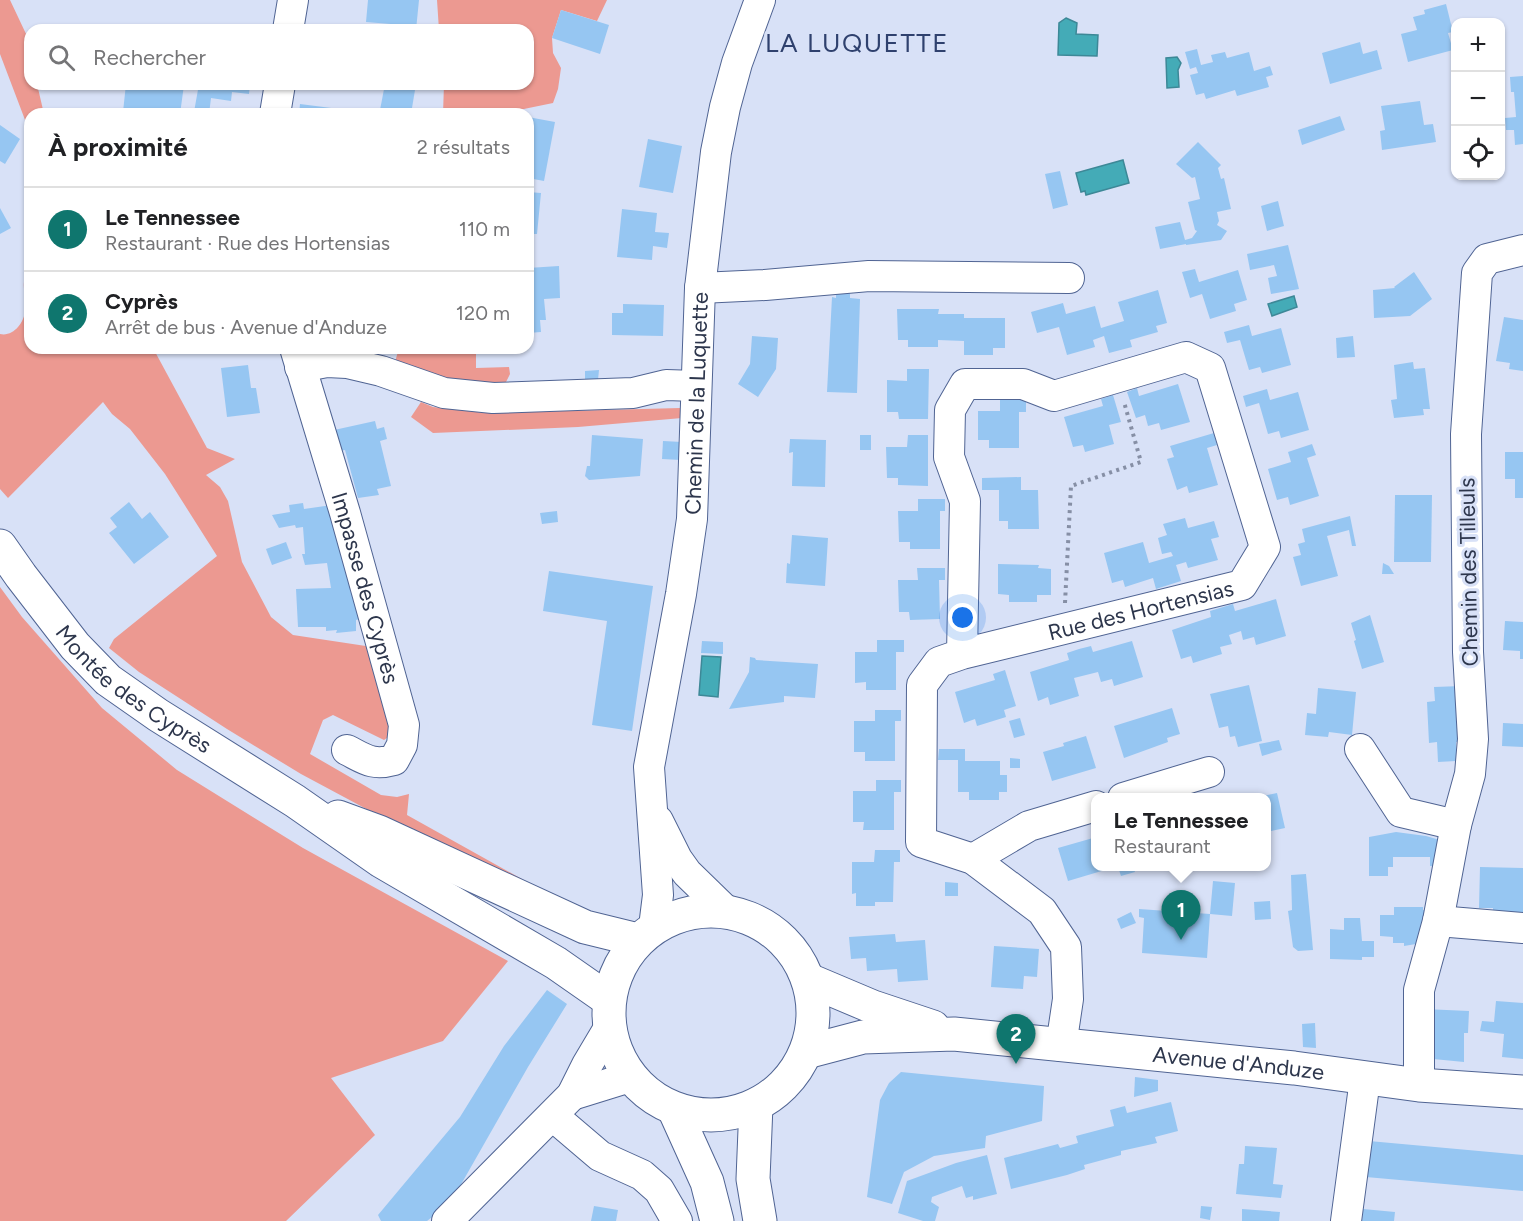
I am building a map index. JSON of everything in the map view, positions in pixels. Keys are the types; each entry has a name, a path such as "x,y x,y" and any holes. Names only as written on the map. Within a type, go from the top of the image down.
{"main road":[{"name":"Montée des Cyprès","path":"0,546 75,646 108,680 158,715 295,801 381,861 556,963 609,1014"},
{"name":"Montée des Cyprès","path":"295,801 379,832 585,927 646,933"},
{"path":"700,910 724,910 752,918 777,933 796,954 808,980 814,1004 813,1028 806,1052 794,1073 777,1092 756,1105 729,1114 701,1115 674,1109 650,1096 630,1077 617,1054 609,1014 618,968 646,933 676,915 700,910"},
{"name":"Avenue d'Anduze","path":"808,980 873,1007 954,1034"},
{"name":"Avenue d'Anduze","path":"806,1052 863,1037 954,1034 1294,1068 1419,1085 1523,1092"},
{"path":"756,1105 753,1179 760,1221"},
{"path":"674,1109 707,1182 717,1221"}],"street":[{"path":"289,24 294,0"},
{"name":"Chemin de la Luquette","path":"646,933 657,895 649,766 681,594 692,519 700,288 716,152 724,107 744,40 760,0"},
{"path":"276,108 279,90"},
{"name":"Chemin des Tilleuls","path":"1419,1085 1419,990 1437,921 1456,825 1470,774 1473,739 1468,652 1466,434 1477,273 1487,259 1523,250"},
{"path":"700,288 869,276 1070,278"},
{"name":"Rue des Hortensias","path":"962,654 965,501 948,457 950,410 965,384 1023,384 1054,396 1185,357 1210,368 1265,548 1242,585 962,654 939,662 922,685 921,842 973,859 1042,911 1066,946 1068,999 1061,1046"},
{"name":"Impasse des Cyprès","path":"347,750 380,764 394,760 402,745 404,725 345,513 298,358 347,363 381,371 444,393 493,398 633,393 666,385 696,386"},
{"path":"1360,749 1401,813 1456,825"},
{"path":"1140,793 1209,772"},
{"path":"973,859 1029,826 1091,807"},
{"name":"Chemin de la Luquette","path":"653,810 677,859 687,873 724,910"},
{"path":"1437,921 1523,928"},
{"path":"447,1221 563,1106 587,1065 609,1014"},
{"path":"563,1106 630,1077"},
{"path":"1346,1221 1365,1079"},
{"path":"563,1106 600,1156 642,1175 659,1190 677,1221"}],"path":[{"path":"1063,629 1071,486 1141,462 1118,378"}],"shaded area":[{"path":"0,0 10,0 24,30 24,90 38,90 43,108 24,108 24,117 0,54"},
{"path":"437,0 607,0 597,21 561,10 552,38 553,53 561,68 558,89 553,103 529,108 443,108 444,90 534,90 534,24 439,24"},
{"path":"24,316 24,354 156,354 207,448 235,459 206,475 220,487 228,501 242,562 271,617 293,635 379,648 394,733 384,740 333,715 323,720 310,754 381,795 397,797 409,794 407,815 545,892 400,827 301,774 139,672 109,648 114,639 217,556 165,474 130,429 112,414 103,402 8,498 0,489 0,334 13,331"},
{"path":"397,354 476,354 476,368 509,367 510,374 504,386 459,385 395,362"},
{"path":"421,402 433,407 485,413 680,408 682,418 578,427 433,433 411,417"},
{"path":"0,587 22,617 102,708 177,770 303,848 508,961 443,1041 331,1078 375,1135 286,1221 0,1221"}],"water":[{"path":"1066,18 1077,23 1076,34 1098,35 1097,56 1058,55 1059,23"},
{"path":"1177,57 1181,63 1178,70 1179,87 1167,88 1166,58"},
{"path":"1123,160 1129,183 1086,195 1085,191 1081,192 1076,173"},
{"path":"1294,296 1297,307 1272,316 1268,304"},
{"path":"702,656 721,657 718,697 699,695"}],"building":[{"path":"368,0 419,0 417,24 366,22"},
{"path":"1446,4 1451,24 1451,32 1448,33 1451,51 1408,62 1401,34 1417,30 1413,17 1425,14 1424,10"},
{"path":"561,10 609,25 600,54 552,38"},
{"path":"1360,42 1363,54 1377,50 1382,69 1330,84 1322,53"},
{"path":"1197,49 1201,65 1213,62 1211,55 1225,52 1227,58 1249,52 1254,71 1270,66 1273,75 1266,77 1269,87 1237,96 1235,90 1206,99 1204,93 1196,95 1190,75 1198,73 1196,67 1190,69 1185,52"},
{"path":"1523,76 1523,144 1515,145 1514,130 1506,130 1505,118 1516,117 1510,77"},
{"path":"125,90 183,90 181,108 123,108"},
{"path":"198,90 249,90 249,94 232,92 231,101 211,98 210,108 195,108"},
{"path":"384,90 415,90 412,108 380,108"},
{"path":"1420,101 1424,125 1433,124 1436,142 1382,150 1380,131 1385,130 1381,106"},
{"path":"300,104 331,108 300,108"},
{"path":"1340,116 1345,130 1302,145 1298,130"},
{"path":"534,118 555,122 544,181 534,179"},
{"path":"0,125 20,139 5,164 0,161"},
{"path":"648,139 682,146 673,193 639,187"},
{"path":"1198,142 1221,165 1218,168 1221,179 1224,178 1231,209 1217,212 1219,221 1217,225 1227,231 1221,240 1160,249 1155,227 1180,222 1185,240 1192,238 1197,231 1188,202 1200,199 1195,177 1192,178 1176,164"},
{"path":"1060,171 1068,205 1053,209 1045,174"},
{"path":"534,192 541,193 537,234 534,234"},
{"path":"1278,201 1284,226 1267,231 1261,206"},
{"path":"0,208 11,228 0,234"},
{"path":"622,209 657,213 655,232 669,233 667,248 653,246 652,260 617,257"},
{"path":"1288,245 1299,289 1271,294 1268,278 1277,276 1274,265 1250,270 1247,254"},
{"path":"559,266 560,298 544,299 546,320 540,320 541,332 534,333 534,268"},
{"path":"1195,269 1199,282 1238,270 1247,300 1234,304 1236,311 1210,319 1202,294 1190,298 1182,272"},
{"path":"1414,272 1432,299 1410,316 1374,318 1373,290 1395,288"},
{"path":"836,286 850,287 850,298 860,299 857,393 827,392 832,297 836,298"},
{"path":"1158,290 1167,323 1156,326 1158,332 1130,340 1132,347 1109,353 1104,336 1093,340 1095,347 1067,355 1059,327 1037,333 1031,312 1063,303 1066,314 1095,306 1101,328 1124,321 1118,302"},
{"path":"623,304 664,305 663,336 612,335 612,313 623,313"},
{"path":"897,309 939,309 938,314 964,314 964,318 1005,318 1005,348 993,348 993,355 964,355 964,341 938,340 938,347 908,347 908,340 898,340"},
{"path":"1504,317 1523,320 1523,371 1509,369 1510,363 1496,361"},
{"path":"1249,325 1252,336 1281,328 1291,365 1262,373 1260,367 1249,370 1240,340 1227,343 1224,332"},
{"path":"752,336 778,338 776,369 758,397 738,384 750,364"},
{"path":"1353,336 1355,357 1337,358 1336,338"},
{"path":"1413,362 1414,369 1425,368 1430,409 1423,409 1424,415 1394,418 1391,400 1397,399 1394,365"},
{"path":"248,365 251,388 256,388 260,413 227,417 221,368"},
{"path":"907,369 929,369 928,419 899,419 898,412 887,412 887,380 907,381"},
{"path":"599,370 598,380 585,380 585,371"},
{"path":"1178,384 1190,422 1161,430 1159,423 1148,426 1145,415 1136,418 1127,392 1137,388 1139,396"},
{"path":"1267,389 1270,400 1298,392 1309,430 1281,438 1279,431 1268,434 1259,403 1246,407 1243,396"},
{"path":"1113,395 1121,422 1109,425 1114,444 1085,452 1083,445 1073,447 1064,417 1103,406 1101,399"},
{"path":"1000,397 1026,397 1026,412 1019,412 1019,448 989,448 989,440 978,440 978,411 1000,411"},
{"path":"375,421 377,429 384,427 387,439 380,441 391,486 377,489 379,495 358,498 345,450 331,453 325,432"},
{"path":"1214,433 1217,445 1207,448 1218,485 1189,493 1187,486 1177,490 1167,459 1174,457 1170,446"},
{"path":"592,435 643,439 640,476 589,480 585,476 587,466 590,466"},
{"path":"860,435 871,435 871,450 860,450"},
{"path":"908,435 928,435 928,486 898,485 898,478 887,478 886,447 907,447"},
{"path":"790,439 826,440 825,487 792,486 793,452 789,453"},
{"path":"663,441 682,442 681,460 662,459"},
{"path":"1312,444 1316,455 1307,458 1319,496 1290,505 1288,497 1277,500 1268,469 1291,462 1288,452"},
{"path":"1505,452 1523,452 1523,498 1515,498 1515,479 1505,479"},
{"path":"1021,477 1021,490 1038,490 1039,529 1008,529 1008,521 999,521 999,490 982,490 982,478"},
{"path":"1395,495 1432,495 1431,562 1394,562"},
{"path":"918,499 945,499 945,511 940,511 940,549 910,549 910,542 899,542 898,511 918,511"},
{"path":"129,502 142,519 150,512 169,537 134,564 109,533 117,527 110,518"},
{"path":"303,503 304,509 332,505 360,619 356,620 356,631 336,633 337,630 326,631 326,627 298,627 296,589 331,588 327,563 305,565 302,554 305,554 303,527 296,528 295,525 279,528 272,515 290,512 289,505"},
{"path":"557,511 558,522 542,524 540,513"},
{"path":"1350,516 1356,546 1352,546 1349,530 1327,536 1338,576 1301,586 1293,557 1301,555 1298,544 1305,542 1302,529"},
{"path":"1185,518 1188,528 1214,521 1219,537 1211,539 1218,560 1188,568 1186,562 1176,565 1181,581 1156,589 1153,578 1125,587 1123,580 1112,583 1104,553 1143,542 1149,563 1173,556 1171,552 1162,554 1158,538 1167,535 1163,524"},
{"path":"792,535 828,538 825,586 786,583"},
{"path":"286,542 292,558 272,565 266,549"},
{"path":"1383,563 1389,566 1394,574 1382,574"},
{"path":"998,564 1039,565 1038,568 1051,569 1051,595 1037,595 1037,602 1009,602 1009,595 998,594"},
{"path":"917,568 945,568 945,580 939,580 940,619 910,620 909,612 899,612 898,580 918,580"},
{"path":"549,571 653,586 632,731 592,725 607,621 543,611"},
{"path":"1276,599 1286,636 1256,645 1254,637 1243,640 1241,631 1229,635 1232,644 1220,647 1222,654 1193,663 1191,656 1181,659 1172,630 1211,617 1210,611 1233,604 1235,611"},
{"path":"1370,615 1384,662 1362,669 1351,623"},
{"path":"1505,621 1523,622 1523,659 1520,659 1520,651 1503,650"},
{"path":"877,640 904,640 904,652 896,652 896,690 866,690 866,682 855,683 855,652 877,652"},
{"path":"702,641 723,642 723,654 701,653"},
{"path":"1132,641 1143,677 1114,686 1112,679 1101,682 1098,672 1074,678 1079,696 1050,705 1048,697 1038,701 1030,672 1069,660 1067,653 1079,649 1091,646 1093,652"},
{"path":"750,657 756,660 818,664 815,698 784,696 784,702 729,709 749,672"},
{"path":"1005,670 1016,706 1004,710 1006,717 977,726 975,719 964,723 955,692 995,680 993,674"},
{"path":"1249,685 1262,741 1238,747 1235,736 1230,737 1228,726 1219,728 1210,694"},
{"path":"1462,686 1464,742 1456,742 1456,761 1438,762 1437,742 1429,743 1427,702 1435,701 1434,687"},
{"path":"1318,688 1356,692 1352,735 1329,732 1328,737 1305,735 1307,713 1316,714"},
{"path":"1172,708 1180,734 1167,738 1168,742 1124,758 1114,726"},
{"path":"875,710 901,710 901,721 895,721 895,761 865,761 865,752 854,752 854,721 875,721"},
{"path":"1020,718 1025,735 1014,738 1009,721"},
{"path":"1503,723 1523,724 1523,747 1502,746"},
{"path":"1086,736 1096,768 1052,781 1043,752"},
{"path":"1279,740 1282,750 1262,756 1259,744"},
{"path":"939,749 965,749 965,761 1000,761 1000,775 1007,775 1007,792 999,792 999,800 969,800 969,792 958,792 958,760 938,760"},
{"path":"1010,758 1020,759 1020,768 1010,768"},
{"path":"876,780 901,780 901,792 894,792 894,830 863,830 864,822 853,822 853,791 876,791"},
{"path":"1277,793 1285,828 1271,831 1271,794"},
{"path":"1396,832 1426,836 1447,842 1444,867 1430,866 1430,857 1393,857 1393,867 1388,867 1388,876 1369,876 1369,837"},
{"path":"1091,839 1091,871 1102,871 1068,881 1058,848"},
{"path":"875,850 900,850 900,862 894,862 893,902 875,902 875,906 856,906 856,893 852,894 852,862 874,862"},
{"path":"1480,867 1523,868 1523,922 1493,922 1493,908 1479,908"},
{"path":"1119,871 1135,872 1121,876"},
{"path":"1306,874 1313,950 1298,951 1293,947 1288,911 1292,910 1291,875"},
{"path":"1213,881 1235,883 1232,916 1210,914"},
{"path":"945,882 958,883 958,896 945,896"},
{"path":"1270,901 1271,919 1255,920 1254,902"},
{"path":"1394,907 1423,907 1423,910 1434,911 1422,943 1404,946 1404,943 1393,943 1393,937 1380,936 1380,915 1394,915"},
{"path":"1139,909 1210,914 1207,958 1142,953 1144,918 1139,917"},
{"path":"1131,912 1136,923 1121,929 1117,919"},
{"path":"1344,918 1360,918 1362,941 1374,941 1374,957 1362,957 1362,960 1330,959 1330,929 1344,930"},
{"path":"895,934 896,942 925,940 928,980 898,982 897,969 867,971 866,958 851,959 849,937"},
{"path":"994,946 1039,949 1037,977 1024,976 1023,989 991,987"},
{"path":"547,990 567,1004 528,1067 451,1202 427,1221 381,1221 378,1215 460,1117 504,1046"},
{"path":"1496,1001 1523,1003 1523,1059 1502,1057 1504,1034 1480,1031 1482,1021 1494,1022"},
{"path":"1424,1009 1469,1011 1468,1033 1464,1033 1464,1062 1423,1058"},
{"path":"1315,1023 1316,1048 1303,1047 1302,1024"},
{"path":"901,1072 1044,1086 1042,1121 986,1136 985,1148 934,1156 904,1172 892,1204 867,1197 880,1100 889,1083"},
{"path":"1135,1077 1158,1080 1158,1091 1134,1097"},
{"path":"1171,1102 1178,1131 1155,1137 1157,1143 1121,1151 1121,1155 1084,1165 1085,1169 1067,1175 1011,1189 1004,1158 1058,1144 1060,1148 1078,1143 1076,1136 1114,1126 1110,1110 1125,1106 1127,1113"},
{"path":"1369,1141 1523,1155 1523,1191 1366,1177"},
{"path":"1245,1146 1277,1148 1273,1184 1283,1185 1281,1198 1236,1194 1239,1164 1244,1164"},
{"path":"987,1155 997,1194 973,1200 973,1196 966,1198 962,1186 932,1197 931,1202 939,1207 935,1221 923,1221 898,1213 907,1181 956,1163"},
{"path":"594,1206 618,1210 616,1221 591,1221"},
{"path":"1201,1206 1212,1207 1210,1220 1200,1218"},
{"path":"1242,1209 1280,1212 1279,1221 1242,1221"},
{"path":"1363,1209 1395,1212 1394,1221 1362,1221"}],"place":[{"name":"Le Tennessee","path":"1181,940"},
{"name":"Cyprès","path":"1016,1064"}],"district":[{"name":"LA LUQUETTE","path":"857,43"}]}
